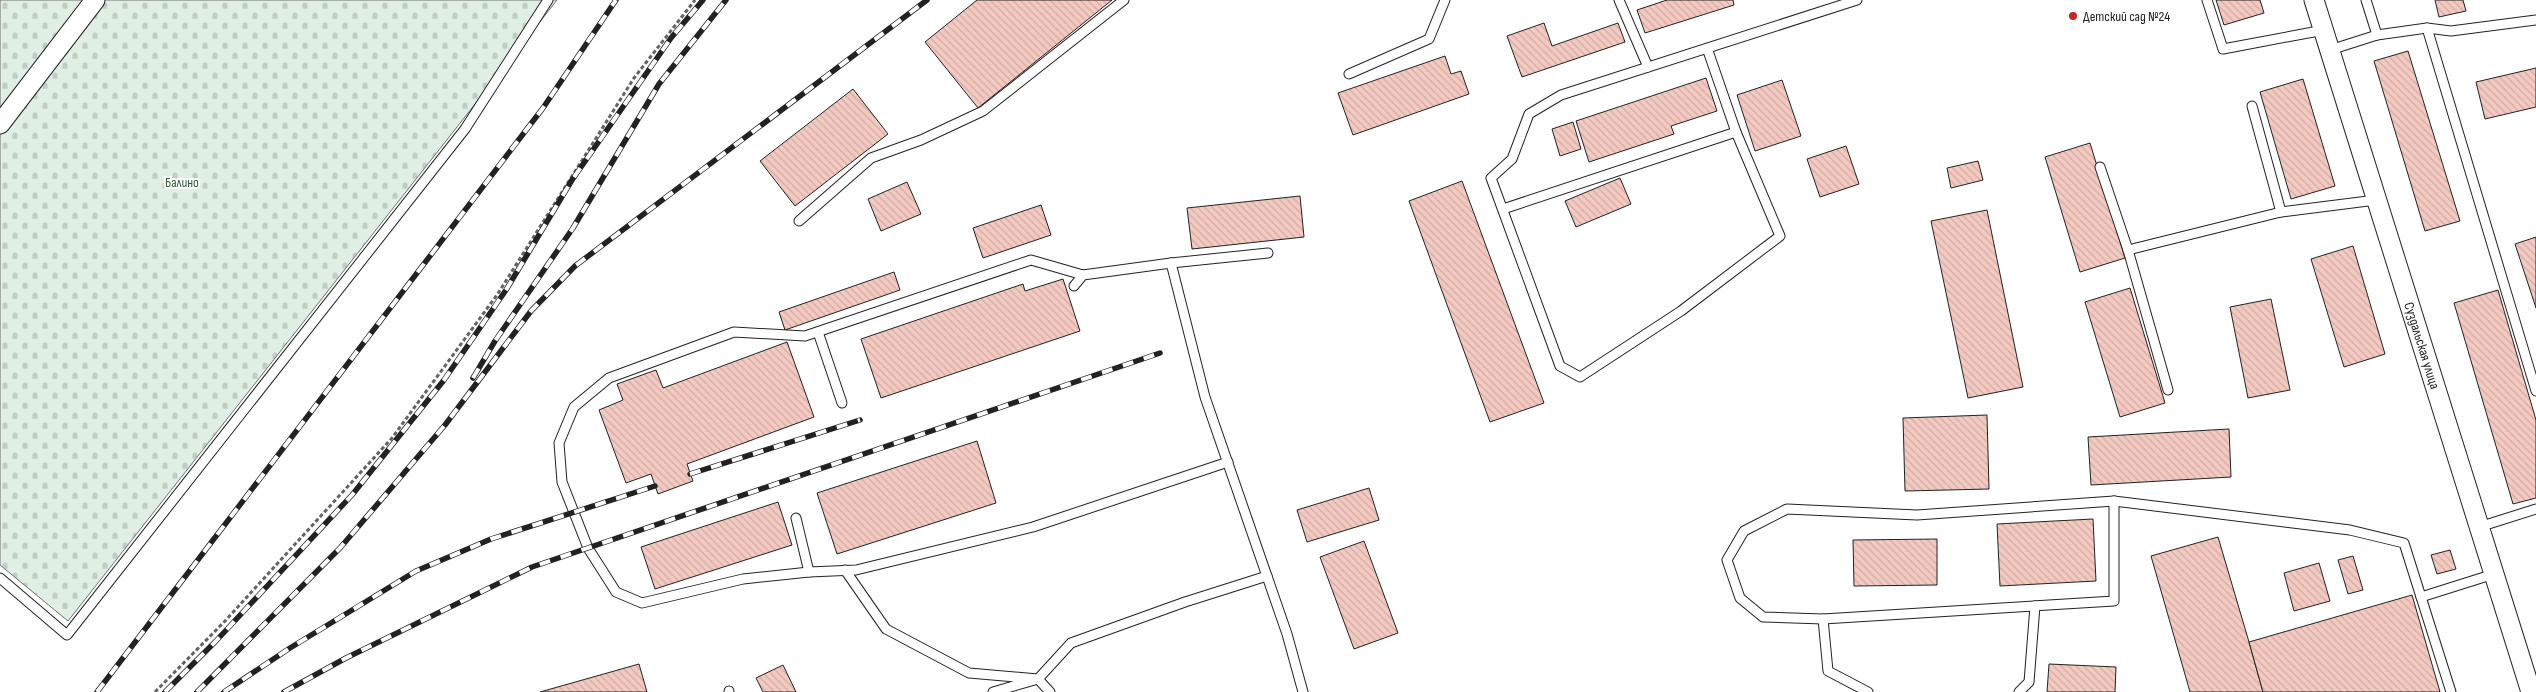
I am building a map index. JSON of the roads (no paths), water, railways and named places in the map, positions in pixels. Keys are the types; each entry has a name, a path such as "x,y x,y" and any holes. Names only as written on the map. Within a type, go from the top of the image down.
{"street":[{"path":"0,124 95,0"},
{"name":"Суздальская улица","path":"2314,0 2531,692"}],"lane":[{"path":"0,578 67,635 465,129 548,0"},
{"path":"799,221 872,158 921,140 983,111 1124,0"},
{"path":"1349,74 1429,39 1446,0"},
{"path":"1618,0 1648,67"},
{"path":"1707,48 1736,132 1780,236 1681,311 1580,377 1560,366 1491,178 1512,159 1528,114 1561,95 1838,3 1858,0"},
{"path":"2207,0 2223,49 2324,30"},
{"path":"2366,0 2377,35"},
{"path":"2330,50 2377,35 2427,28 2451,31 2536,20"},
{"path":"2427,28 2536,391"},
{"path":"2252,106 2281,212"},
{"path":"1503,209 1736,132"},
{"path":"2100,167 2128,250 2168,390"},
{"path":"2128,250 2281,212 2376,200"},
{"path":"1228,462 1034,526 856,570 809,572 743,580 642,604 616,592 588,548 562,482 559,443 574,407 609,378 734,332 805,336 1031,260 1083,275 1171,263 1268,253"},
{"path":"1171,263 1205,397 1287,634 1303,692"},
{"path":"1074,286 1083,275"},
{"path":"818,332 842,403"},
{"path":"2114,501 2114,601 1823,619 1763,618 1740,598 1727,560 1744,530 1786,509 1917,515 2114,501 2350,530 2404,543 2451,692"},
{"path":"2479,527 2536,509"},
{"path":"796,518 809,572"},
{"path":"845,570 886,630 969,673 1038,679 1050,692"},
{"path":"2421,596 2494,574"},
{"path":"993,692 1038,679 1071,643 1185,602 1267,576"},
{"path":"2019,692 2029,682 2035,606"},
{"path":"1823,619 1828,671 1868,692"}],"railway":[{"path":"97,692 543,108 616,0"},
{"path":"165,692 216,641 352,495 444,380 506,290 572,180 671,38 703,0"},
{"path":"473,378 495,341 573,228 659,84 726,0"},
{"path":"197,692 340,548 445,425 531,311 575,266 927,0"},
{"path":"284,692 346,658 532,567 1160,353"},
{"path":"690,474 860,420"},
{"path":"224,692 290,648 416,571 491,539 655,486"}],"place":[{"name":"Детский сад №24","path":"2073,16"}],"park label":[{"name":"Балино","path":"182,182"}]}
